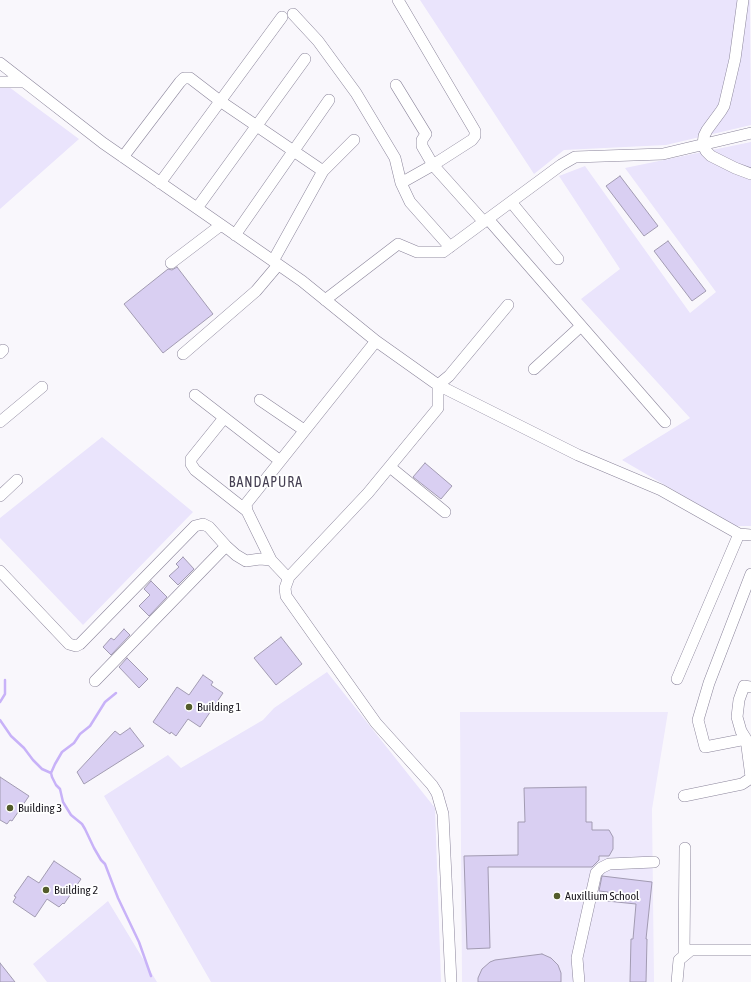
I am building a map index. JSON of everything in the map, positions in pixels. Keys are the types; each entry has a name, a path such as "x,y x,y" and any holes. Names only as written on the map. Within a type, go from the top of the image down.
{"street":[{"path":"398,0 475,131 475,136 472,140 401,183"},
{"path":"743,0 735,59 724,106 707,130 704,136 703,145 706,151 712,156 735,168 751,174"},
{"path":"293,14 318,41 356,93 395,158 401,183 410,202 450,247"},
{"path":"160,183 282,17"},
{"path":"197,208 305,59"},
{"path":"0,63 103,143 302,281 376,341 438,385 578,455 661,490 739,534 751,535"},
{"path":"123,157 180,82 184,78 190,78 220,101 323,172"},
{"path":"0,82 24,82"},
{"path":"396,85 426,134 422,140 422,146 433,165 581,326 665,422"},
{"path":"235,235 329,100"},
{"path":"325,300 398,244 417,252 443,252 561,165 575,158 663,154 751,133"},
{"path":"183,354 256,291 275,263 323,172 354,140"},
{"path":"511,202 558,258"},
{"path":"171,263 221,225"},
{"path":"438,385 449,376 508,305"},
{"path":"534,369 581,326"},
{"path":"288,578 271,560 247,511 246,504 279,460 376,341"},
{"path":"438,385 438,408 368,493 288,578 285,588 286,596 376,723 432,785 440,801 443,814 451,982"},
{"path":"0,422 42,387"},
{"path":"195,395 279,460"},
{"path":"260,400 304,430"},
{"path":"224,418 191,459 191,464 195,470 247,511"},
{"path":"390,467 445,512"},
{"path":"0,496 16,480"},
{"path":"0,571 69,644 76,646 80,644 195,526 203,524 209,527 226,546 246,561 260,559 271,560"},
{"path":"677,679 739,534"},
{"path":"95,681 226,546"},
{"path":"746,739 705,747 698,720 709,682 751,574"},
{"path":"684,796 742,784 751,778 746,739 741,731 736,716 744,686 751,687"},
{"path":"684,954 685,848"},
{"path":"578,982 577,958 596,874 601,868 608,864 654,862"},
{"path":"677,982 679,960 684,954 691,950 751,950"}],"shaded area":[{"path":"420,0 750,0 751,125 666,145 564,150 534,174"},
{"path":"0,87 9,87 79,139 0,209"},
{"path":"751,142 751,526 735,526 622,460 690,418 581,299 620,269 559,176 585,166 690,313 716,292 625,168"},
{"path":"102,437 193,512 83,625 0,538 0,518"},
{"path":"327,672 435,808 441,982 211,982 104,796 168,755 181,768 263,720 274,708"},
{"name":"Auxillium School","path":"460,712 668,712 652,809 654,982 462,982"},
{"path":"108,901 157,982 47,982 33,964"}],"building":[{"path":"620,176 658,226 644,236 606,186"},
{"path":"668,241 706,291 692,301 654,251"},
{"path":"177,267 213,314 163,353 124,304 168,269 172,270"},
{"path":"425,463 452,486 441,499 413,477"},
{"path":"183,557 194,569 178,585 169,576 179,567 176,564"},
{"path":"151,581 167,597 149,616 139,606 150,595 144,589"},
{"path":"124,629 130,635 111,655 103,647 111,638 114,640"},
{"path":"281,637 302,664 276,685 254,658"},
{"path":"127,658 148,679 139,688 119,667"},
{"name":"Building 1","path":"203,675 213,682 211,685 223,693 200,727 188,719 176,736 171,732 170,734 153,722 177,687 189,695"},
{"path":"130,728 144,746 84,784 77,772 115,731 120,735"},
{"name":"Building 3","path":"0,777 29,796 12,821 10,820 7,824 0,820"},
{"path":"586,787 586,822 592,822 592,830 609,830 613,837 613,849 609,856 599,856 599,860 592,867 488,867 490,948 467,949 464,856 518,855 518,822 525,822 524,788"},
{"name":"Building 2","path":"54,861 81,879 64,904 63,903 59,907 47,899 35,917 13,902 16,897 14,896 28,876 39,883"},
{"path":"602,876 652,882 646,939 646,982 630,982 631,939 633,939 636,904 607,901 608,892 599,891"},
{"path":"542,954 551,958 558,965 561,973 561,982 478,982 482,969 490,962 495,960"},
{"path":"0,963 15,982 0,982"}],"waterway":[{"path":"0,702 5,694 5,680"},
{"path":"116,693 105,702 90,726 80,734 74,743 62,752 51,773 56,785 60,789 63,802 71,815 82,824 94,848 105,864 118,898 139,942 151,976"},
{"path":"0,720 11,736 24,748 33,760 42,769 51,773"}],"place":[{"name":"Building 1","path":"189,707"},
{"name":"Building 3","path":"10,808"},
{"name":"Building 2","path":"46,890"},
{"name":"Auxillium School","path":"557,896"}],"district":[{"name":"BANDAPURA","path":"266,483"}]}
